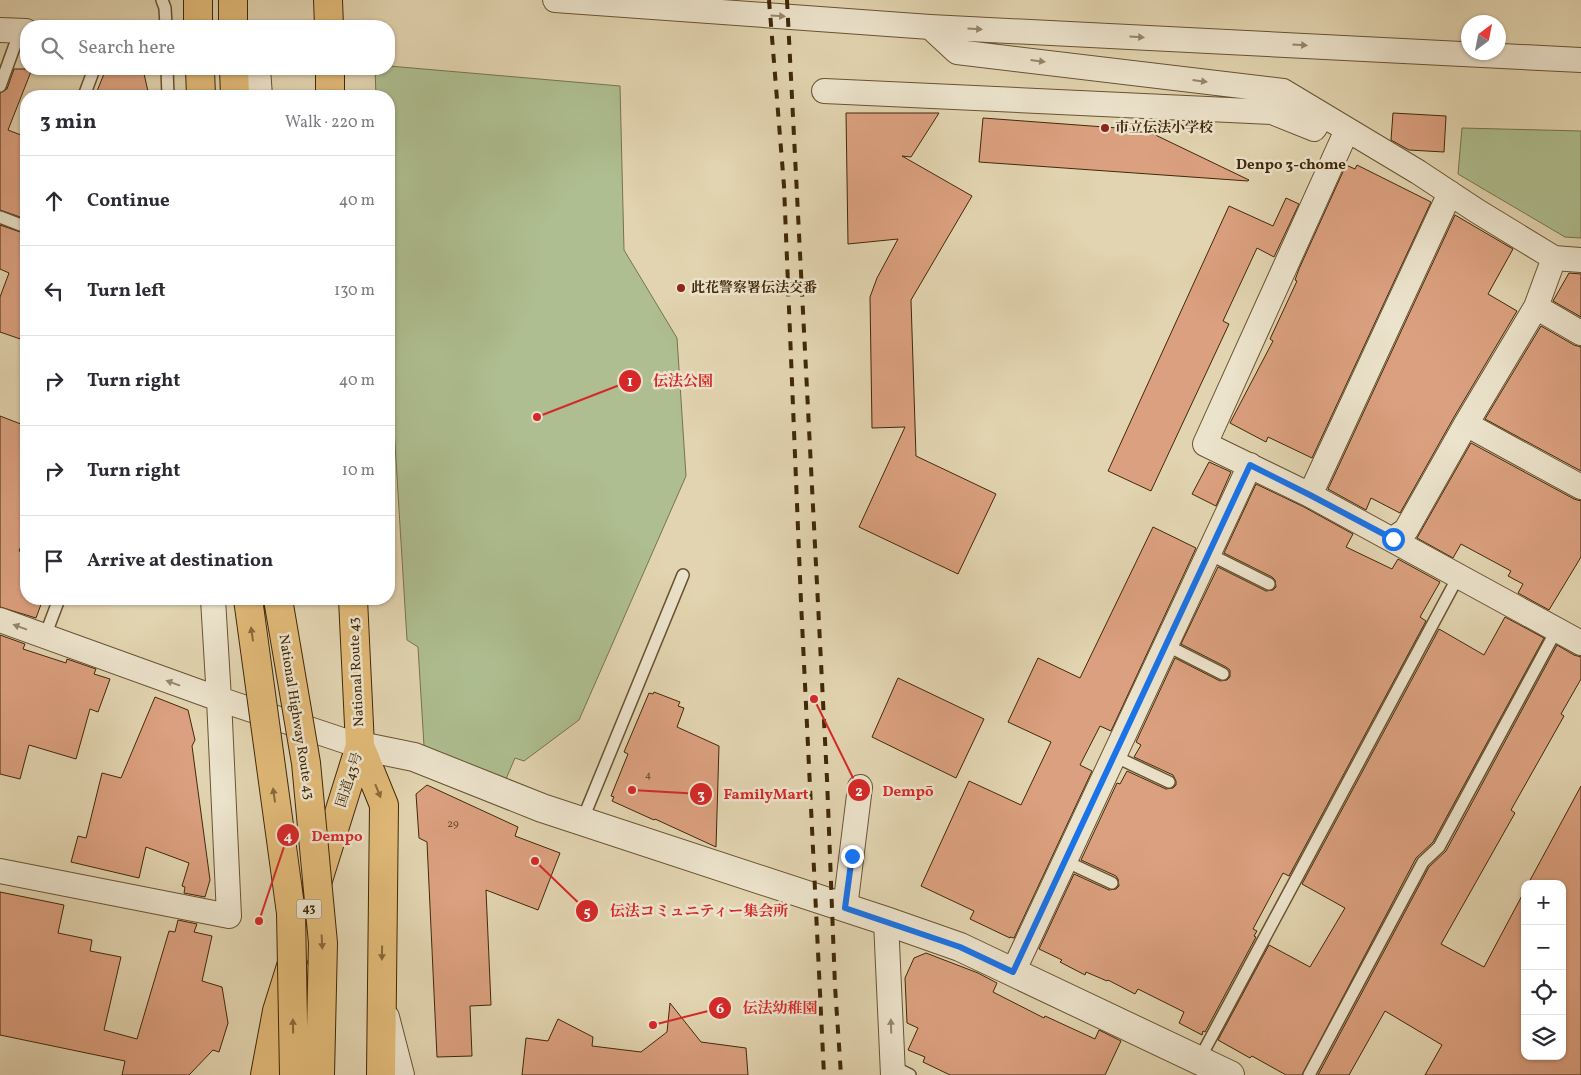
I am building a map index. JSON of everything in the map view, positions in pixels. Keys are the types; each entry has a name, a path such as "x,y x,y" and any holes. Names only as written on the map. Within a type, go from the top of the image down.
{"highway":[{"path":"198,0 198,20"},
{"path":"233,0 233,20"},
{"path":"328,0 329,20"},
{"path":"200,75 201,90"},
{"path":"234,75 235,90"},
{"path":"330,75 330,90"},
{"name":"43","path":"249,605 291,913 294,1075"},
{"name":"National Highway Route 43","path":"279,605 306,763 323,943 320,1075"},
{"name":"National Route 43","path":"353,605 360,746"},
{"name":"国道43号","path":"360,746 384,805 381,1075"},
{"name":"国道43号","path":"265,1075 276,1012 360,746"}],"street":[{"path":"555,0 930,27 1581,60"},
{"path":"930,27 957,52 1283,91 1554,258 1581,260"},
{"path":"258,75 260,90"},
{"path":"824,91 1272,112 1314,130 1323,115"},
{"path":"1347,130 1205,444 1310,495 1581,643"},
{"path":"1310,495 1450,194"},
{"path":"1393,539 1406,530 1466,424 1536,307 1554,258"},
{"path":"1536,307 1581,332"},
{"path":"1466,424 1581,487"},
{"path":"1013,972 1250,465"},
{"path":"0,871 229,916 219,699 212,605"},
{"path":"0,620 219,699 360,746 414,757 542,808 960,947 1230,1075"},
{"path":"845,908 860,787"},
{"path":"886,921 898,1072"},
{"path":"381,998 402,1075"}],"lane":[{"path":"164,4 165,20"},
{"path":"0,86 16,31"},
{"path":"86,90 92,75"},
{"path":"167,75 168,90"},
{"path":"0,217 20,225"},
{"path":"1209,554 1269,584"},
{"path":"582,820 684,575"},
{"path":"1199,1060 1459,575"},
{"path":"45,636 58,605"},
{"path":"1309,1075 1423,862 1439,847 1556,629"},
{"path":"1166,645 1224,674"},
{"path":"1114,756 1169,782"},
{"path":"1065,861 1112,884"}],"green space":[{"path":"395,67 620,86 624,250 677,338 686,476 579,720 524,761 515,758 506,779 424,746 418,647 407,640 395,444 395,90 376,90 375,75 395,75"},
{"path":"1462,128 1581,131 1581,238 1565,237 1458,174"}],"building":[{"path":"14,69 20,69 20,75 30,75 24,90 20,90 20,100 8,130 20,135 20,217 0,210 0,93 7,89"},
{"path":"104,75 144,75 148,90 97,90"},
{"path":"846,113 939,113 911,157 902,156 972,196 911,300 916,456 996,494 958,574 859,527 905,427 872,428 870,297 877,278 898,239 848,244"},
{"path":"1393,113 1446,116 1444,152 1409,150 1391,140"},
{"path":"983,118 1145,130 1249,180 979,162"},
{"path":"1346,165 1355,169 1357,165 1431,202 1312,458 1268,437 1266,442 1230,423 1273,341 1270,339 1297,281 1295,280 1299,269"},
{"path":"1286,198 1299,204 1274,257 1257,248 1223,321 1229,324 1151,491 1108,471 1229,206 1273,226"},
{"path":"1455,215 1513,249 1488,294 1517,311 1400,513 1371,498 1366,510 1328,489"},
{"path":"0,225 20,232 20,339 0,332 0,297 9,273 0,269"},
{"path":"1569,273 1581,274 1581,317 1553,301"},
{"path":"1541,326 1581,347 1581,471 1485,419"},
{"path":"0,416 20,424 20,605 41,605 36,618 0,607"},
{"path":"1471,443 1581,501 1581,557 1549,610 1518,593 1523,584 1508,576 1511,571 1461,544 1453,558 1417,538"},
{"path":"1209,462 1231,472 1216,506 1192,494"},
{"path":"1256,484 1304,507 1353,534 1346,547 1392,569 1398,559 1440,582 1420,617 1426,621 1289,876 1283,873 1253,929 1257,931 1254,936 1256,937 1202,1035 1179,1023 1184,1012 1138,989 1135,994 1108,980 1086,972 1085,975 1060,962 1062,960 1039,949 1074,874 1109,890 1116,889 1119,886 1116,876 1081,860 1117,783 1120,784 1127,771 1166,789 1173,788 1176,785 1173,775 1134,757 1141,745 1136,742 1175,658 1220,681 1227,680 1230,677 1230,670 1226,667 1181,644 1218,567 1266,591 1273,590 1276,587 1275,580 1272,577 1224,553"},
{"path":"1153,527 1196,548 1111,731 1100,726 1080,765 1092,771 1014,938 1010,938 970,919 974,911 921,886 969,781 1021,805 1051,742 1008,722 1038,658 1080,678"},
{"path":"1505,617 1544,638 1433,842 1416,858 1302,1075 1286,1075 1218,1040 1269,945 1310,967 1345,908 1302,884 1439,629 1484,655"},
{"path":"0,635 25,644 23,649 66,663 67,659 96,669 94,674 110,679 98,712 90,709 76,759 29,745 20,779 0,774"},
{"path":"1557,645 1581,657 1581,679 1561,714 1564,716 1511,810 1515,813 1441,944 1484,967 1521,898 1521,1060 1566,1060 1566,880 1530,880 1581,786 1581,1075 1425,1075 1442,1045 1385,1011 1349,1075 1318,1075 1429,867 1446,851"},
{"path":"898,678 984,719 956,778 872,737"},
{"path":"654,692 680,702 678,706 684,708 677,727 719,746 716,847 612,801 614,797 611,796 628,754 624,752 649,693 653,694"},
{"path":"155,697 188,710 195,740 192,746 210,880 205,897 184,893 185,887 182,886 189,863 146,847 139,878 71,862 78,836 86,838 102,773 121,778"},
{"path":"427,785 518,827 515,836 560,853 538,910 486,890 491,1005 470,1006 472,1056 437,1057 427,842 419,838 416,794"},
{"path":"0,892 64,905 58,933 92,940 90,951 121,957 104,1030 137,1039 169,931 175,932 178,920 197,924 194,932 212,936 202,981 222,987 228,1023 219,1052 213,1050 189,1075 122,1075 125,1061 0,1035"},
{"path":"926,953 978,973 997,983 993,992 1044,1018 1045,1016 1095,1039 1099,1030 1121,1041 1105,1075 950,1075 923,1062 925,1057 908,1050 918,1028 907,1023 905,978 914,958"},
{"path":"670,1003 701,1042 746,1048 748,1075 522,1075 526,1038 548,1041 558,1019 593,1037 592,1046 641,1052 667,1032"}],"railway":[{"path":"769,0 784,186 801,602 824,1075"},
{"path":"787,0 827,779 835,986 841,1075"}],"place":[{"name":"市立伝法小学校","path":"1105,128"},
{"name":"此花警察署伝法交番","path":"681,288"},
{"name":"伝法公園","path":"537,417"},
{"name":"Dempō","path":"814,699"},
{"name":"FamilyMart","path":"632,790"},
{"name":"伝法コミュニティー集会所","path":"535,861"},
{"name":"Dempo","path":"259,921"},
{"name":"伝法幼稚園","path":"653,1025"}],"district":[{"name":"Denpo 3-chome","path":"1291,165"}],"route":[{"path":"852,856 845,908 960,947 1013,972 1250,465 1393,539"}]}
